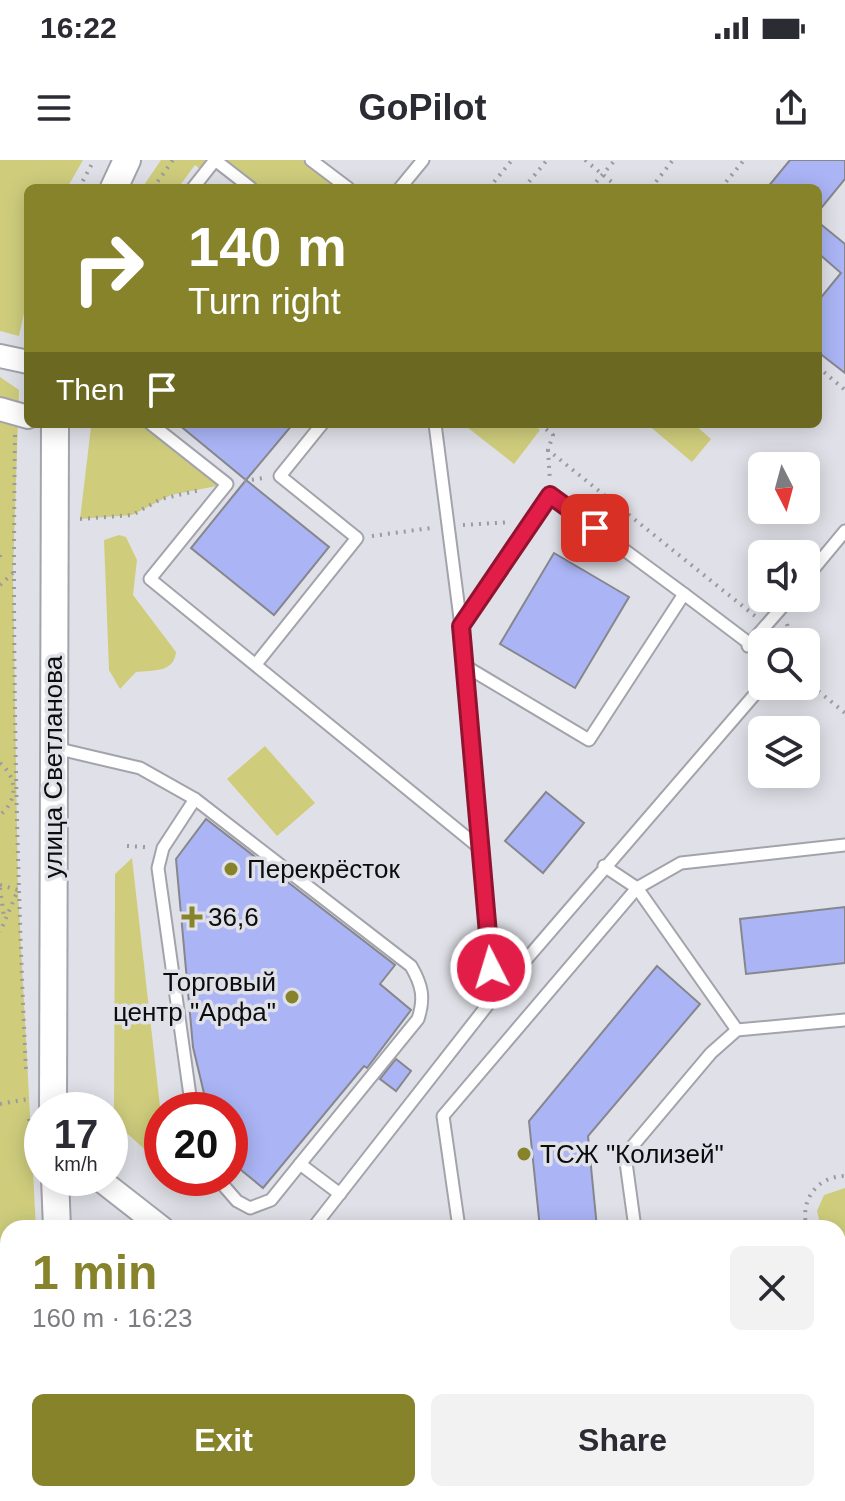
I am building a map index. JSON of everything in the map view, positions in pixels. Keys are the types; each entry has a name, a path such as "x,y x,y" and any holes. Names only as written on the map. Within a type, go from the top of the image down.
{"street":[{"path":"116,184 127,160"},
{"path":"0,356 24,361"},
{"name":"улица Светланова","path":"53,1092 55,428"},
{"path":"48,1196 55,1220"},
{"path":"121,1196 152,1220"}],"lane":[{"path":"196,184 215,160 246,184"},
{"path":"311,160 343,184"},
{"path":"403,184 423,160"},
{"path":"156,428 227,484 150,579 481,849"},
{"path":"256,664 357,538 280,476 319,428"},
{"path":"436,428 461,626 493,998"},
{"path":"461,626 550,495 684,594 748,646"},
{"path":"820,561 845,531"},
{"path":"465,666 589,740 684,594"},
{"path":"764,628 778,612"},
{"path":"319,1220 493,998 750,700"},
{"path":"53,747 140,768 195,799 411,966 421,984 423,1004 418,1019 271,1200 260,1207 250,1208 233,1196"},
{"path":"189,1092 158,868 163,848 195,799"},
{"path":"458,1220 443,1116 637,888 681,863 845,845"},
{"path":"604,866 637,888 737,1030"},
{"path":"634,1220 625,1155 711,1053 737,1030 845,1020"},
{"path":"300,1164 340,1194"}],"path":[{"path":"81,184 94,160"},
{"path":"156,184 173,160"},
{"path":"492,184 512,160"},
{"path":"528,183 547,160"},
{"path":"585,160 614,184"},
{"path":"595,184 615,160"},
{"path":"654,184 673,160"},
{"path":"724,184 744,160"},
{"path":"822,370 845,390"},
{"path":"15,413 13,573 16,788 28,1092"},
{"path":"545,428 553,435 548,450 550,495"},
{"path":"548,450 767,625"},
{"path":"227,484 280,476"},
{"path":"80,519 132,515 161,499 184,493"},
{"path":"0,555 0,563"},
{"path":"0,585 13,573"},
{"path":"820,692 845,713"},
{"path":"0,763 10,773 16,788 10,804 0,815"},
{"path":"5,920 0,886 18,890"},
{"path":"0,932 18,890"},
{"path":"0,1104 24,1100"},
{"path":"806,1220 805,1209 815,1187 825,1180 845,1176"}],"shaded area":[{"path":"0,160 83,160 69,184 24,184 24,313 19,336 0,331"},
{"path":"161,160 215,160 205,173 195,165 181,184 145,184"},
{"path":"221,160 302,160 332,184 251,184"},
{"path":"0,377 19,390 13,573 18,890 29,1092 24,1092 24,1196 34,1196 36,1220 0,1220"},
{"path":"91,428 156,428 227,484 171,495 132,515 80,519"},
{"path":"468,428 540,430 514,464"},
{"path":"652,428 699,428 711,439 692,462"},
{"path":"119,535 126,537 137,560 133,595 176,652 167,667 136,672 120,689 109,670 104,540"},
{"path":"265,746 315,803 277,836 227,779"},
{"path":"132,858 158,1092 144,1092 144,1149 128,1134 128,1092 114,1092 115,874"},
{"path":"845,1188 845,1220 819,1220 817,1211 824,1195"}],"building":[{"path":"790,160 845,160 845,179 822,207 822,184 770,184"},
{"path":"822,225 845,244 845,373 822,355 822,296 841,273 822,256"},
{"path":"183,428 290,428 246,480"},
{"path":"246,480 329,547 274,615 191,548"},
{"path":"554,553 629,597 575,688 500,644"},
{"path":"546,792 584,823 543,873 505,841"},
{"name":"Торговый центр \"Арфа\"","path":"206,819 395,965 380,984 411,1010 367,1068 364,1066 263,1188 248,1176 248,1092 204,1092 193,1047 176,859"},
{"path":"845,907 845,963 746,974 740,919"},
{"path":"657,966 700,1004 588,1136 596,1220 539,1220 529,1121"},
{"path":"396,1059 411,1071 396,1091 380,1079"}],"place":[{"name":"Перекрёсток","path":"231,869"},
{"name":"36,6","path":"192,917"},
{"name":"Торговый центр \"Арфа\"","path":"292,997"},
{"name":"ТСЖ \"Колизей\"","path":"524,1154"}],"route":[{"path":"491,968 461,626 550,495 595,528"}]}
